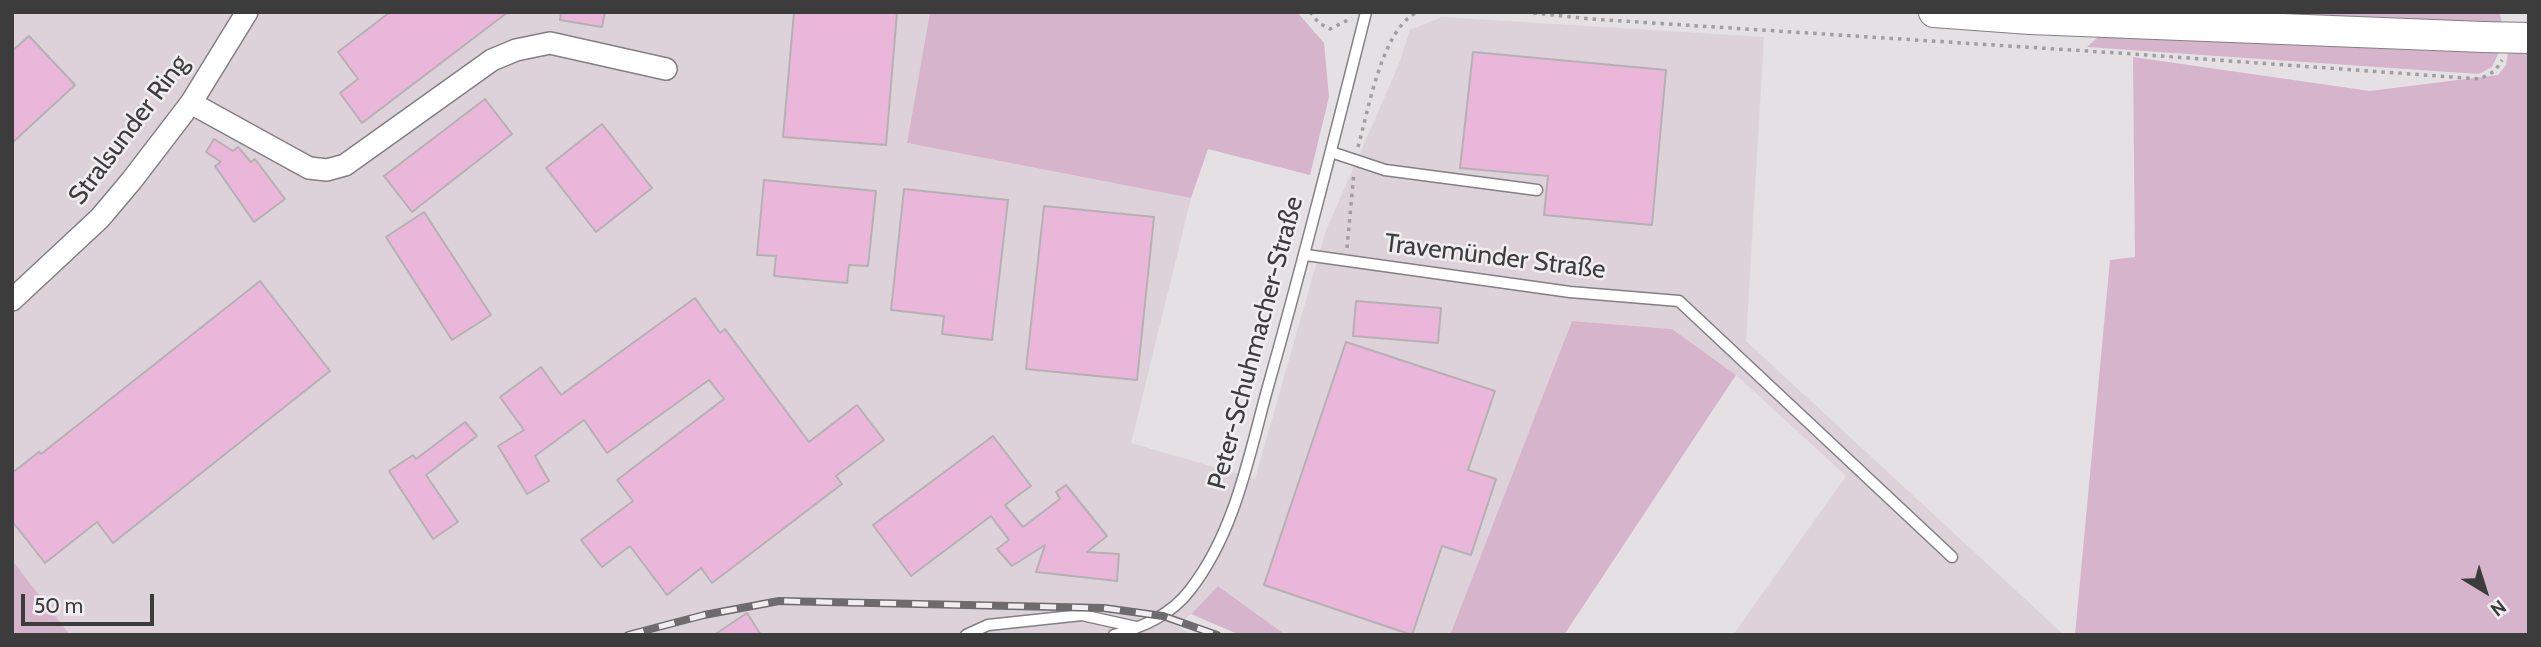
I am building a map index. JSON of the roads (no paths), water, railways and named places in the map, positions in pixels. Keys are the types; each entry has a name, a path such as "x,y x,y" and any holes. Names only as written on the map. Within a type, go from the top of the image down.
{"main road":[{"path":"1934,12 2505,42"}],"street":[{"name":"Stralsunder Ring","path":"12,300 100,218 191,103 247,12"},
{"path":"191,103 309,168 327,170 345,165 492,60 516,50 550,43 666,69"}],"lane":[{"name":"Peter-Schuhmacher-Straße","path":"1114,635 1163,617 1190,591 1209,562 1231,518 1306,255 1364,12"},
{"path":"1331,152 1385,170 1537,190"},
{"name":"Travemünder Straße","path":"1306,255 1570,292 1679,301 1952,557"},
{"path":"965,635 988,625 1082,615 1138,627"}],"railway":[{"path":"628,635 704,615 779,601 1104,608 1163,616 1217,635"}]}
